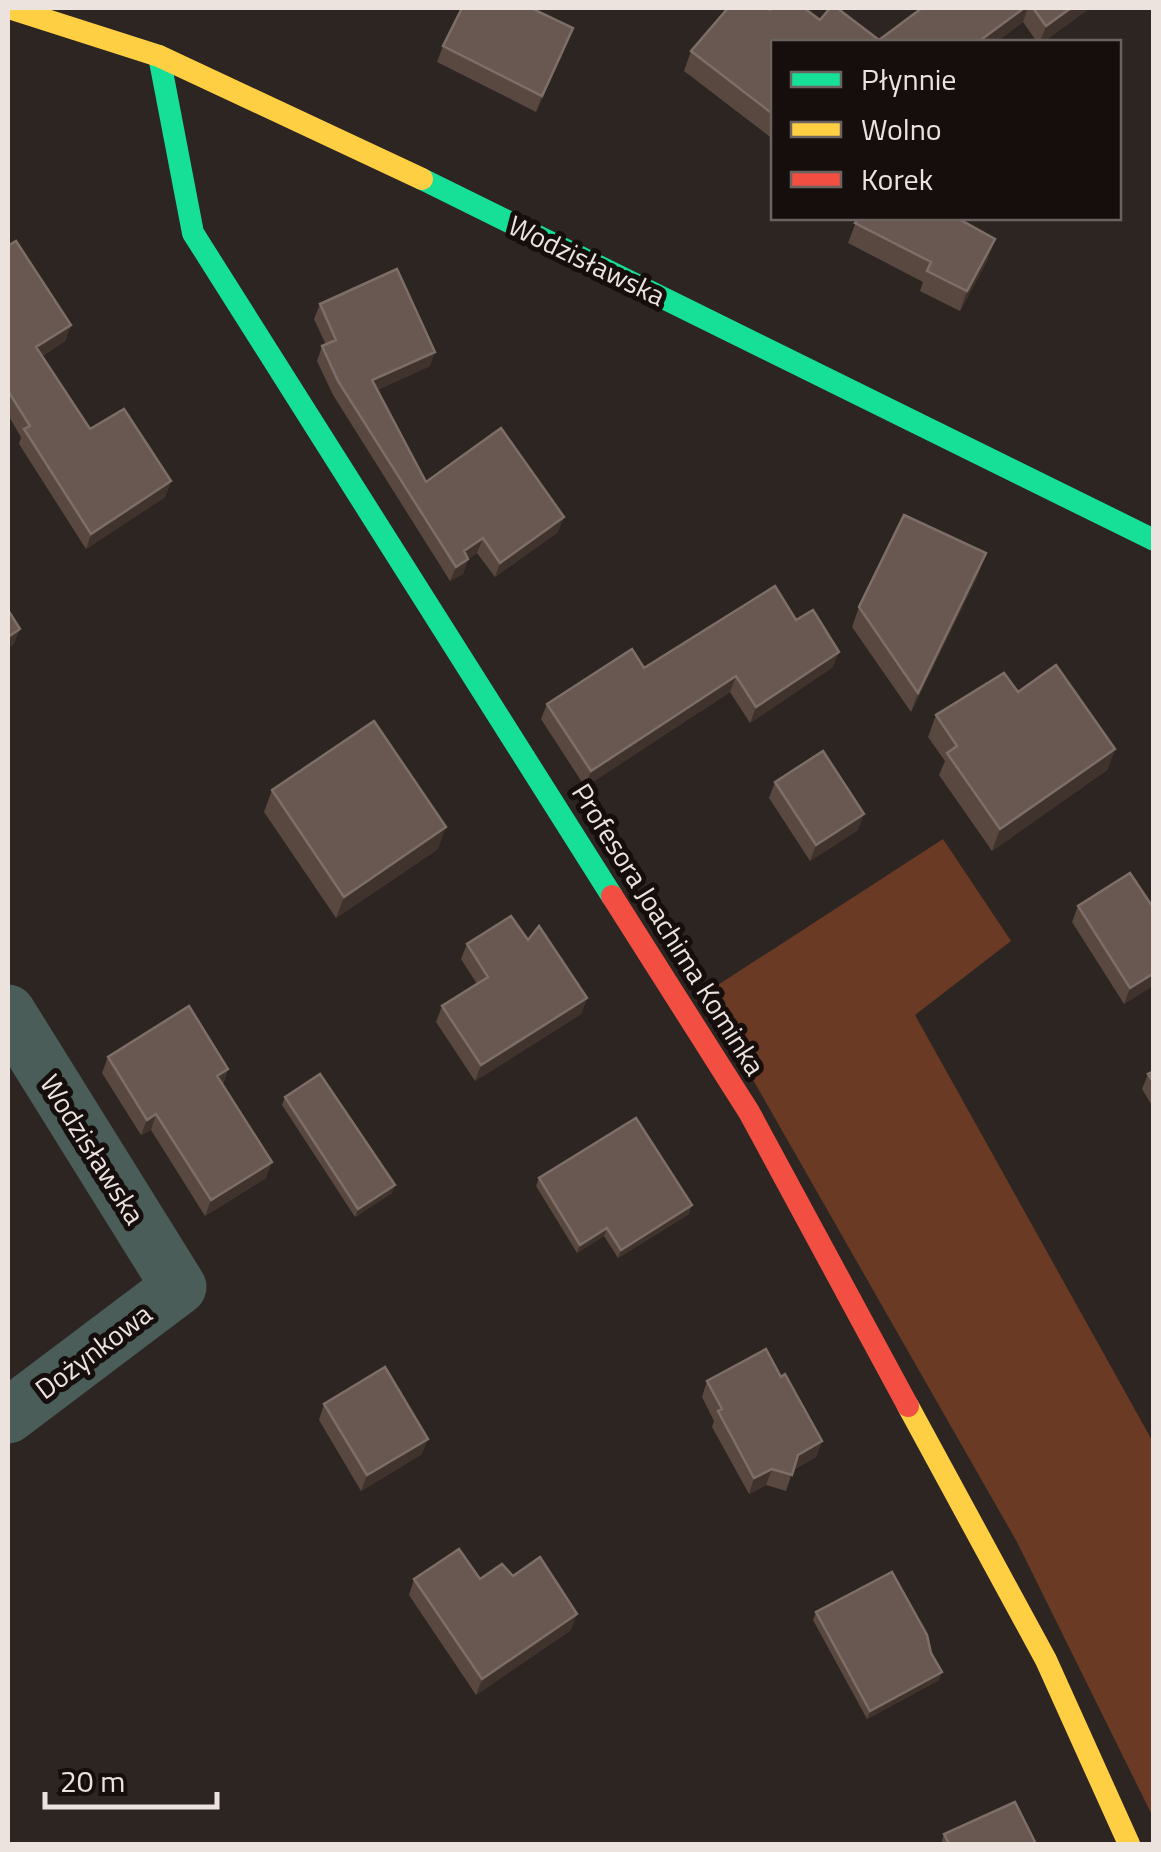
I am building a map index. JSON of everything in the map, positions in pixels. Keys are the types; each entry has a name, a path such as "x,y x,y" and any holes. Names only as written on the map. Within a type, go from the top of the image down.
{"street":[{"name":"Wodzisławska","path":"9,8 159,56 397,166 1154,540"},
{"name":"Profesora Joachima Kominka","path":"159,56 192,232 749,1112 1046,1660 1129,1844"},
{"name":"Wodzisławska","path":"8,1012 179,1287"},
{"name":"Dożynkowa","path":"8,1416 179,1287"}],"shaded area":[{"path":"943,839 1011,941 915,1015 1153,1442 1153,1817 1017,1542 704,994"}],"building":[{"path":"462,8 531,8 573,28 542,96 443,46"},
{"path":"728,8 804,8 820,20 830,8 837,8 879,40 771,40 771,113 691,51"},
{"path":"922,8 1024,8 981,40 879,40"},
{"path":"1033,8 1071,8 1046,26"},
{"path":"961,220 995,239 967,291 927,271 931,262 855,223"},
{"path":"16,241 71,325 36,347 90,429 124,409 171,481 91,534 24,429 30,426 8,391 8,246"},
{"path":"397,269 435,352 372,380 426,482 501,428 564,517 500,563 483,538 464,551 468,559 456,567 338,381 322,346 336,340 320,304"},
{"path":"904,515 986,553 918,693 859,607"},
{"path":"775,586 796,620 813,610 839,652 756,707 736,676 591,771 547,704 632,649 644,668"},
{"path":"8,610 20,629 8,637"},
{"path":"1056,665 1115,749 1000,829 947,753 957,746 936,715 1004,673 1018,692"},
{"path":"374,721 446,827 344,897 272,790"},
{"path":"823,751 864,814 816,845 775,782"},
{"path":"1130,873 1154,909 1154,973 1130,988 1078,906"},
{"path":"511,916 528,940 539,926 587,998 481,1065 442,1006 488,977 467,944"},
{"path":"189,1006 228,1069 217,1076 272,1162 211,1200 156,1114 147,1120 108,1057"},
{"path":"320,1074 395,1185 358,1209 285,1097"},
{"path":"636,1118 692,1205 621,1250 607,1228 580,1245 539,1178"},
{"path":"766,1349 781,1377 785,1374 822,1441 798,1455 792,1475 772,1469 754,1478 718,1411 722,1409 707,1381"},
{"path":"385,1367 428,1439 367,1475 324,1404"},
{"path":"459,1549 480,1579 502,1564 513,1576 540,1557 577,1614 482,1679 414,1579"},
{"path":"892,1572 927,1635 931,1653 942,1672 870,1711 816,1612"},
{"path":"1015,1802 1036,1844 949,1844 944,1834"}],"traffic: fast":[{"path":"159,56 193,233 612,896"},
{"path":"422,179 1154,540"}],"traffic: slow":[{"path":"9,8 159,56 422,179"},
{"path":"908,1406 1046,1660 1129,1844"}],"traffic: jam":[{"path":"612,896 749,1112 908,1406"}]}
